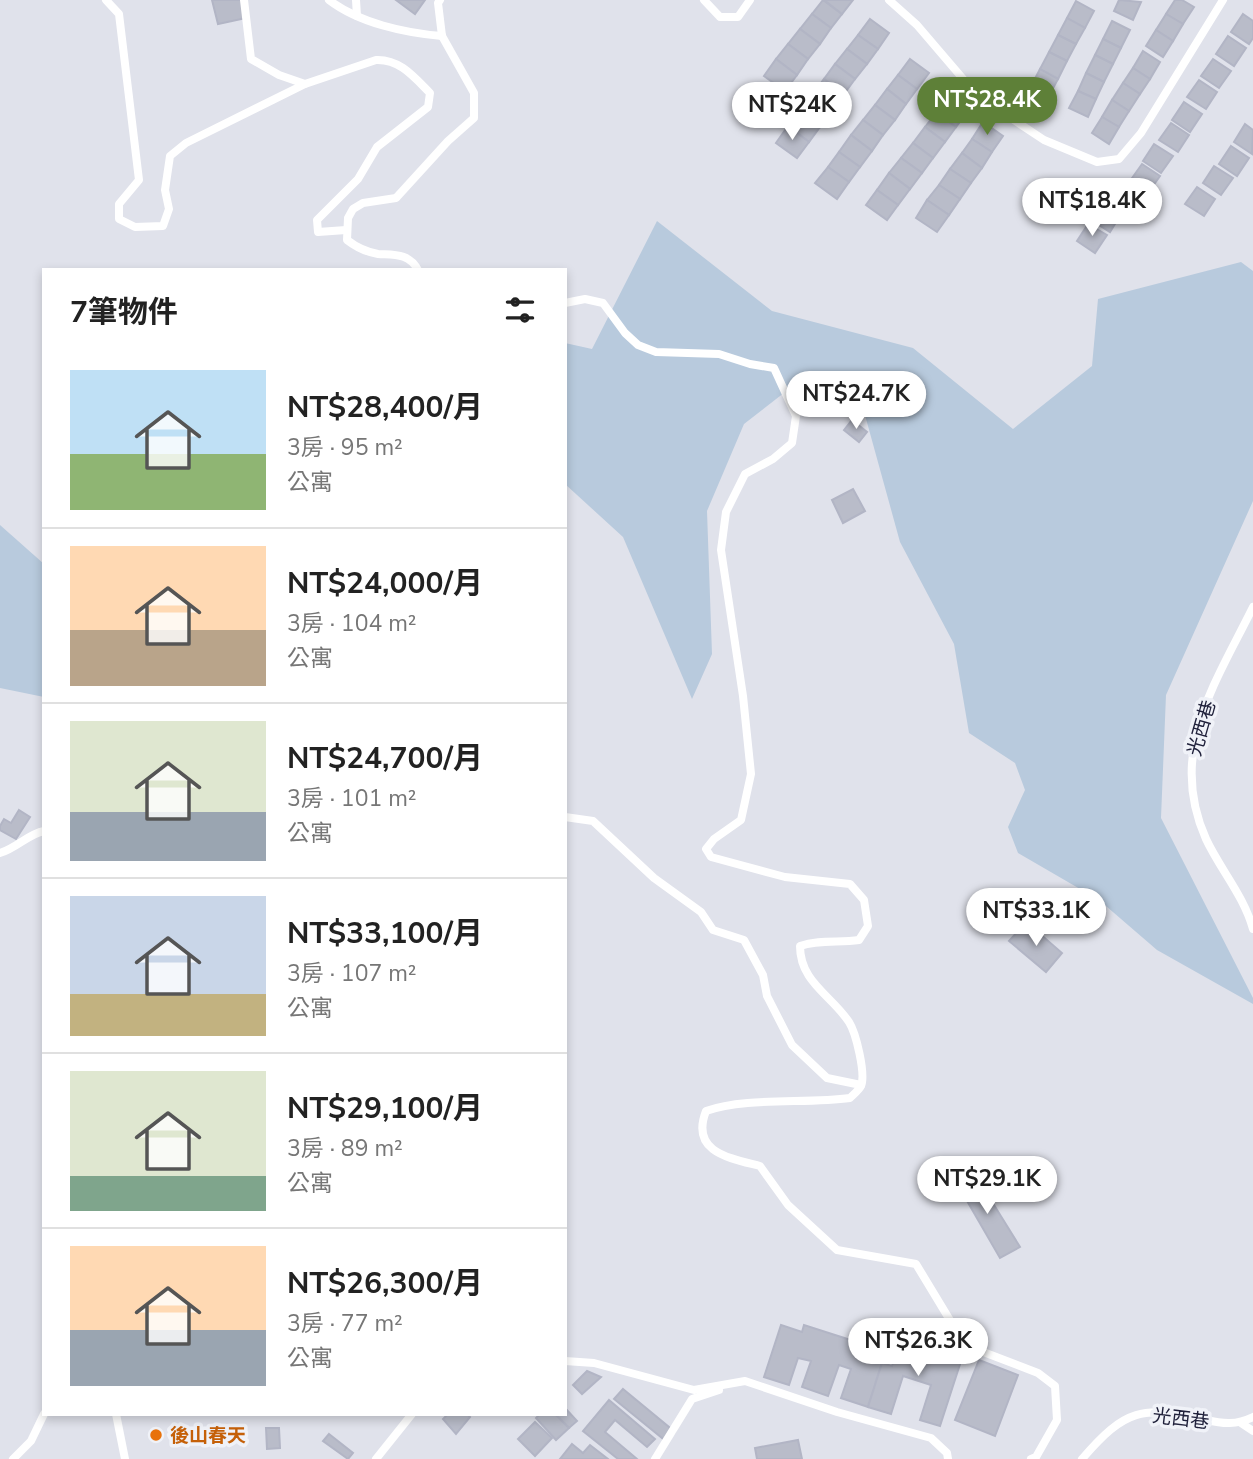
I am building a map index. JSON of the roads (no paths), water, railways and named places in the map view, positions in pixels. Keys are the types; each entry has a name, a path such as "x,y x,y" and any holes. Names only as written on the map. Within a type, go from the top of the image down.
{"lane":[{"path":"106,0 119,14 139,180 119,204 119,219 135,227 163,226 169,209 166,190 170,156 186,143 305,84 376,60 386,59 401,65 430,93 428,107 377,147 358,179 317,220 318,232 346,230"},
{"path":"244,0 251,59 279,75 305,84"},
{"path":"329,0 357,16 416,34 442,36"},
{"path":"356,0 357,16"},
{"path":"417,268 406,257 359,249 347,240 346,230 353,209 363,203 396,198 448,141 474,118 474,93 442,36 440,0"},
{"path":"704,0 720,17 738,18 750,0"},
{"path":"889,0 917,25 976,94 1044,140 1097,162 1119,159 1141,133 1223,0"},
{"path":"567,303 584,299 603,303 625,333 638,345 656,352 719,354 774,368 796,416 792,443 773,460 745,474 726,512 721,550 743,696 751,774 741,820 714,839 706,849 711,857 772,874 850,884 864,900 868,926 859,940 840,943 816,941 800,946 800,961 813,983 850,1023 862,1064 861,1085 850,1098 822,1102 725,1104 706,1111 701,1126 705,1141 722,1157 760,1166 788,1205 837,1251 916,1265 965,1345 1038,1373 1055,1386 1058,1420 1036,1457 1031,1459"},
{"name":"光西巷","path":"1253,607 1206,703 1194,742 1190,780 1195,809 1204,835 1253,929"},
{"path":"567,817 593,821 654,878 701,912 713,930 744,940 763,975 767,996 792,1045 827,1078 861,1085"},
{"path":"0,852 14,849 42,831"},
{"path":"567,1361 594,1363 694,1390 745,1381 837,1412 932,1438 947,1453 948,1459"},
{"path":"655,1459 692,1399 745,1381"},
{"name":"光西巷","path":"1082,1459 1113,1425 1139,1413 1168,1412 1229,1424 1241,1423"},
{"path":"13,1459 31,1441 43,1416"},
{"path":"116,1416 125,1459"},
{"path":"376,1459 410,1416"},
{"path":"1253,1417 1241,1423 1253,1431"}],"place":[{"name":"後山春天","path":"156,1435"}]}
